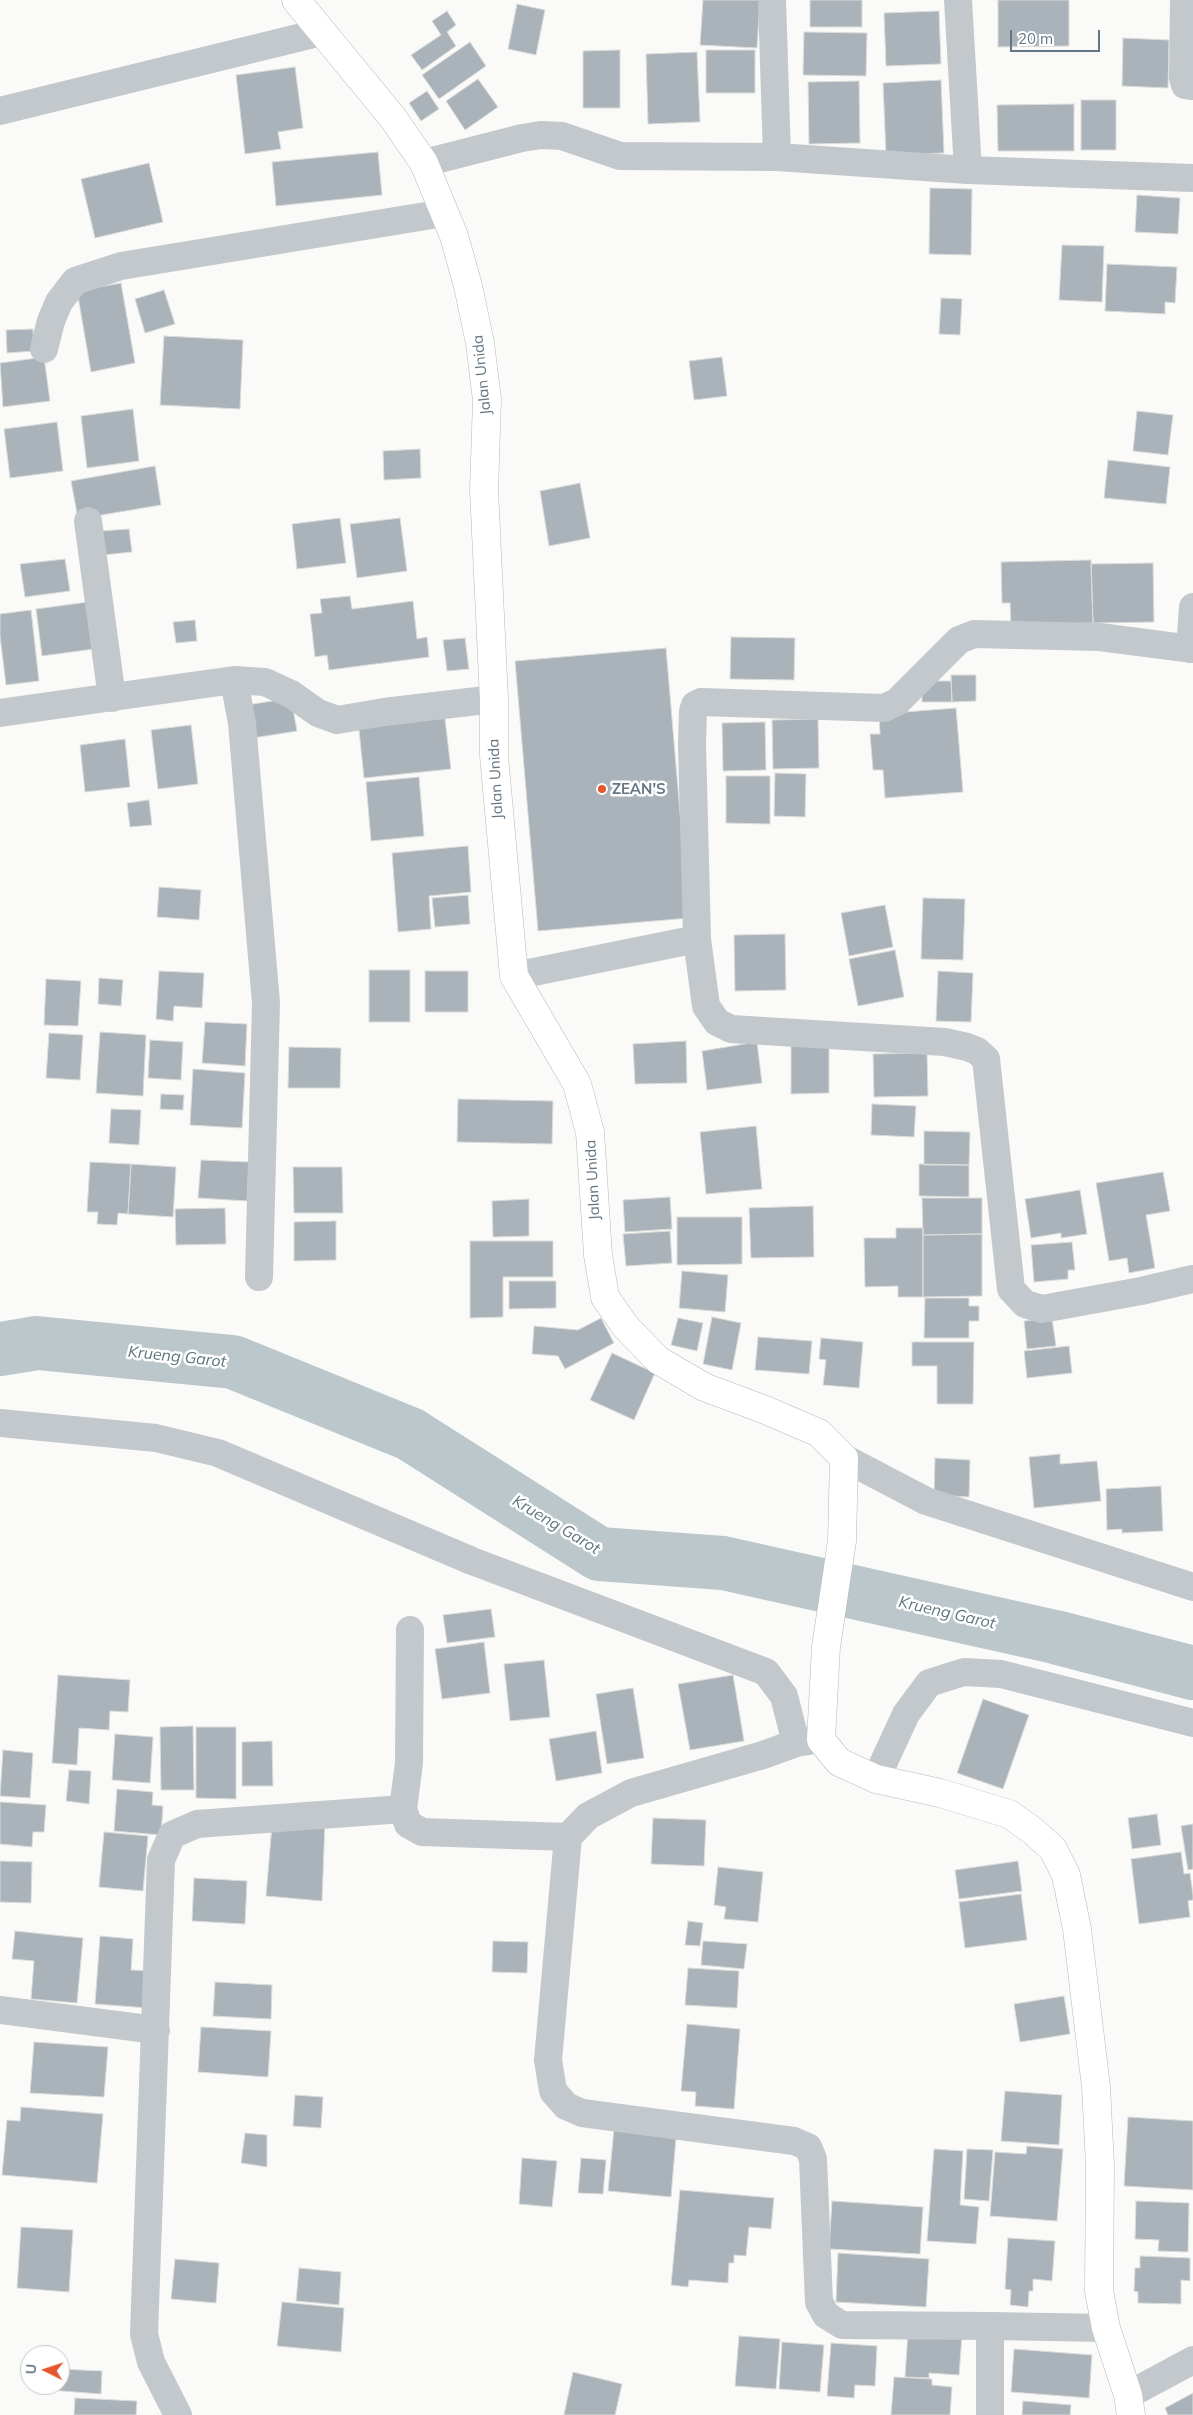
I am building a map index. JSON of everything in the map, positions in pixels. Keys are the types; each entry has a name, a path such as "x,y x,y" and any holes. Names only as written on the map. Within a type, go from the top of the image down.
{"street":[{"name":"Jalan Unida","path":"296,0 393,118 424,163 454,236 468,286 480,343 487,400 484,490 494,699 494,756 499,828 514,976 577,1084 590,1132 598,1256 605,1296 624,1326 658,1360 704,1387 819,1433 844,1458"},
{"path":"772,0 777,157"},
{"path":"958,0 968,170"},
{"path":"1184,0 1183,78 1185,85 1193,86"},
{"path":"0,111 322,32"},
{"path":"424,163 495,144 542,135 562,136 620,156 777,157 968,170 1193,178"},
{"path":"44,349 51,321 59,302 75,281 121,266 444,213"},
{"path":"88,521 112,698"},
{"path":"1193,607 1191,649 1100,637 974,634 959,640 897,702 884,708 701,702 695,705 692,744 697,938 706,1006 717,1022 731,1028 945,1042 972,1049 986,1059 1011,1289 1025,1304 1042,1309 1141,1292 1193,1279"},
{"path":"234,680 242,723 266,1003 259,1277"},
{"path":"0,713 234,680 266,682 291,694 318,713 337,720 384,712 494,699"},
{"path":"514,976 697,938"},
{"path":"0,1423 156,1438 218,1453 472,1562 766,1672 784,1696 809,1741 839,1762 876,1779 940,1793 1010,1814 1033,1831 1052,1849 1066,1875 1077,1929 1096,2087 1100,2166 1099,2290 1106,2328 1130,2405 1193,2360"},
{"path":"809,1741 842,1541 844,1458 926,1501 1193,1586"},
{"path":"410,1630 409,1763 403,1809 408,1824 422,1832 568,1837"},
{"path":"876,1779 906,1714 929,1682 964,1672 1001,1674 1193,1723"},
{"path":"809,1741 631,1793 588,1816 568,1837 548,2060 553,2091 566,2106 582,2113 794,2141 808,2147 813,2159 819,2302 826,2315 842,2325 1106,2328"},
{"path":"178,2415 152,2362 144,2334 161,1860 172,1835 197,1824 403,1809"},
{"path":"0,2010 156,2030"},
{"path":"990,2326 990,2415"}],"building":[{"path":"703,0 760,0 757,48 700,45"},
{"path":"810,0 862,0 862,27 810,27"},
{"path":"998,0 1069,0 1069,46 998,47"},
{"path":"517,4 545,10 536,55 508,49"},
{"path":"447,11 456,25 447,32 456,46 422,70 411,55 441,35 432,21"},
{"path":"939,11 941,64 886,66 884,13"},
{"path":"804,32 867,33 866,76 803,75"},
{"path":"1123,38 1169,40 1168,88 1122,86"},
{"path":"470,42 486,66 439,99 422,75"},
{"path":"620,50 620,108 583,108 583,51"},
{"path":"706,50 755,50 755,93 706,93"},
{"path":"697,52 700,122 648,124 646,54"},
{"path":"295,67 303,128 278,132 281,149 245,154 236,75"},
{"path":"478,79 498,107 465,130 446,101"},
{"path":"941,80 944,153 886,155 883,83"},
{"path":"859,81 860,143 809,144 808,82"},
{"path":"427,91 439,109 421,121 409,103"},
{"path":"1081,100 1116,100 1116,150 1081,150"},
{"path":"1074,104 1074,151 998,151 997,105"},
{"path":"378,152 382,195 276,206 272,162"},
{"path":"149,163 163,222 95,238 81,179"},
{"path":"930,188 972,189 971,255 929,254"},
{"path":"1137,195 1180,198 1178,234 1135,232"},
{"path":"1062,245 1104,246 1102,302 1059,300"},
{"path":"1107,264 1177,267 1175,303 1165,302 1165,314 1105,311"},
{"path":"121,283 135,363 91,372 77,291"},
{"path":"164,290 175,324 145,333 135,299"},
{"path":"941,298 962,299 960,335 939,334"},
{"path":"33,329 34,351 7,353 6,330"},
{"path":"164,336 243,340 240,409 160,405"},
{"path":"44,357 50,401 3,407 0,363"},
{"path":"722,357 727,396 694,400 689,361"},
{"path":"133,409 139,461 87,468 81,416"},
{"path":"1137,411 1173,415 1168,455 1133,451"},
{"path":"57,422 63,471 10,478 4,429"},
{"path":"420,449 421,478 384,480 383,451"},
{"path":"1108,460 1170,467 1166,504 1104,498"},
{"path":"155,466 161,505 78,519 71,481"},
{"path":"580,483 590,538 549,546 540,491"},
{"path":"340,518 346,563 297,569 292,524"},
{"path":"400,518 407,571 357,578 350,524"},
{"path":"129,529 132,552 103,555 101,531"},
{"path":"65,559 70,591 25,597 20,564"},
{"path":"1091,560 1093,623 1011,625 1010,603 1002,603 1001,562"},
{"path":"1153,563 1154,622 1093,623 1091,564"},
{"path":"350,596 352,609 413,601 417,639 427,637 429,657 329,670 327,655 315,657 310,614 322,613 320,599"},
{"path":"88,602 94,649 42,656 36,609"},
{"path":"31,610 39,681 6,685 0,636 0,614"},
{"path":"195,620 197,641 176,643 173,622"},
{"path":"731,637 795,638 794,680 730,679"},
{"path":"465,638 469,669 447,671 443,640"},
{"name":"ZEAN'S","path":"666,648 689,918 538,931 515,661"},
{"path":"951,675 976,675 976,701 952,702"},
{"path":"922,681 951,681 952,702 922,702"},
{"path":"291,698 297,731 253,738 247,705"},
{"path":"956,708 963,792 885,798 883,770 873,770 870,734 880,734 879,714"},
{"path":"444,711 451,769 364,778 358,721"},
{"path":"818,719 819,768 773,769 772,720"},
{"path":"765,722 766,770 723,771 722,723"},
{"path":"191,725 198,784 158,789 151,730"},
{"path":"125,739 130,787 85,792 80,745"},
{"path":"775,773 806,774 805,817 774,816"},
{"path":"726,776 770,776 770,824 726,823"},
{"path":"419,777 424,836 371,841 366,782"},
{"path":"149,800 152,825 130,827 127,803"},
{"path":"468,846 471,892 429,896 431,929 398,932 392,853"},
{"path":"159,887 201,890 199,920 157,917"},
{"path":"468,895 470,924 435,927 432,898"},
{"path":"923,898 965,899 963,960 921,959"},
{"path":"885,905 893,947 849,956 841,913"},
{"path":"785,934 786,990 735,991 734,935"},
{"path":"895,950 904,997 858,1006 849,959"},
{"path":"369,970 410,970 410,1022 369,1022"},
{"path":"159,971 204,973 202,1008 174,1006 173,1021 156,1019"},
{"path":"425,971 468,971 468,1012 425,1012"},
{"path":"938,971 973,973 971,1022 936,1021"},
{"path":"99,978 123,980 121,1006 98,1004"},
{"path":"46,979 81,981 78,1026 44,1025"},
{"path":"205,1022 247,1024 245,1066 202,1063"},
{"path":"100,1032 146,1035 143,1096 96,1093"},
{"path":"49,1033 83,1035 80,1080 46,1078"},
{"path":"150,1040 183,1042 181,1080 148,1078"},
{"path":"791,1040 829,1040 829,1093 791,1094"},
{"path":"686,1041 687,1083 635,1084 633,1044"},
{"path":"757,1042 762,1083 707,1090 702,1051"},
{"path":"289,1047 341,1048 340,1088 288,1088"},
{"path":"927,1053 928,1096 874,1097 873,1054"},
{"path":"193,1069 245,1073 242,1128 190,1125"},
{"path":"161,1094 184,1095 183,1110 160,1109"},
{"path":"458,1099 553,1101 552,1144 457,1142"},
{"path":"872,1104 916,1106 914,1137 871,1135"},
{"path":"111,1109 141,1110 139,1145 109,1143"},
{"path":"756,1126 762,1189 706,1194 700,1132"},
{"path":"924,1131 970,1132 969,1165 924,1165"},
{"path":"201,1160 249,1162 247,1201 198,1198"},
{"path":"90,1162 131,1164 128,1214 118,1213 117,1225 97,1224 98,1212 87,1212"},
{"path":"131,1164 176,1167 173,1217 128,1214"},
{"path":"919,1164 969,1165 969,1197 919,1196"},
{"path":"293,1167 342,1167 343,1213 294,1213"},
{"path":"1163,1172 1170,1211 1146,1215 1155,1268 1129,1273 1127,1258 1109,1261 1096,1183"},
{"path":"1080,1190 1087,1234 1061,1238 1061,1233 1031,1238 1025,1199"},
{"path":"670,1197 672,1229 625,1232 623,1200"},
{"path":"922,1198 982,1198 982,1234 923,1235"},
{"path":"529,1199 529,1236 493,1237 492,1201"},
{"path":"813,1206 814,1257 751,1258 749,1208"},
{"path":"225,1208 226,1244 176,1245 175,1209"},
{"path":"677,1217 742,1217 742,1264 677,1265"},
{"path":"336,1221 336,1260 294,1261 294,1222"},
{"path":"896,1228 923,1228 923,1297 898,1297 898,1286 865,1287 864,1238 896,1238"},
{"path":"670,1231 672,1263 626,1266 623,1234"},
{"path":"982,1234 982,1296 923,1297 923,1235"},
{"path":"470,1241 553,1241 553,1277 503,1277 503,1317 470,1318"},
{"path":"1072,1242 1075,1270 1068,1270 1068,1279 1034,1282 1031,1245"},
{"path":"682,1271 728,1275 725,1312 679,1308"},
{"path":"509,1281 556,1281 556,1308 509,1309"},
{"path":"925,1298 969,1298 969,1306 979,1306 979,1321 969,1321 969,1338 924,1338"},
{"path":"712,1317 741,1323 732,1370 703,1364"},
{"path":"601,1318 614,1343 565,1369 558,1356 532,1354 534,1326 578,1330"},
{"path":"678,1318 703,1323 697,1351 671,1345"},
{"path":"1052,1318 1056,1346 1027,1349 1024,1321"},
{"path":"758,1337 812,1341 809,1374 755,1370"},
{"path":"821,1338 863,1342 859,1388 823,1385 826,1360 819,1359"},
{"path":"912,1342 974,1342 973,1404 937,1404 937,1366 912,1366"},
{"path":"1069,1346 1072,1373 1027,1378 1024,1351"},
{"path":"612,1353 655,1373 634,1420 590,1400"},
{"path":"1060,1454 1060,1464 1097,1461 1101,1501 1034,1508 1029,1457"},
{"path":"935,1458 970,1460 969,1497 934,1495"},
{"path":"1161,1486 1163,1531 1122,1533 1122,1529 1107,1530 1106,1489"},
{"path":"491,1609 495,1637 447,1643 443,1615"},
{"path":"484,1642 490,1693 442,1699 435,1649"},
{"path":"544,1660 550,1717 510,1721 504,1664"},
{"path":"58,1675 130,1680 128,1712 110,1711 109,1730 79,1728 77,1765 52,1763"},
{"path":"733,1675 744,1741 690,1750 678,1684"},
{"path":"633,1688 644,1758 607,1764 596,1694"},
{"path":"983,1699 1029,1715 1003,1789 957,1773"},
{"path":"193,1726 194,1790 161,1790 160,1727"},
{"path":"196,1727 236,1727 236,1799 196,1798"},
{"path":"596,1731 602,1773 556,1781 549,1739"},
{"path":"115,1734 153,1737 150,1783 112,1780"},
{"path":"272,1741 273,1786 242,1786 242,1742"},
{"path":"3,1750 33,1753 30,1798 0,1796"},
{"path":"69,1770 91,1771 89,1804 66,1801"},
{"path":"117,1789 153,1792 152,1805 163,1806 161,1835 114,1831"},
{"path":"0,1802 46,1805 44,1832 33,1832 32,1847 0,1844"},
{"path":"1157,1814 1161,1845 1132,1849 1128,1818"},
{"path":"653,1818 706,1820 704,1866 651,1864"},
{"path":"325,1822 322,1901 266,1896 272,1825"},
{"path":"1193,1824 1193,1869 1188,1870 1181,1826"},
{"path":"104,1832 148,1836 143,1891 99,1887"},
{"path":"1181,1852 1184,1874 1190,1873 1193,1900 1188,1901 1190,1917 1139,1924 1131,1859"},
{"path":"0,1861 32,1862 31,1903 0,1902"},
{"path":"1018,1861 1022,1891 959,1899 955,1870"},
{"path":"718,1867 763,1872 758,1922 724,1919 726,1907 714,1905"},
{"path":"194,1878 247,1881 245,1924 192,1921"},
{"path":"1021,1894 1027,1940 965,1948 959,1902"},
{"path":"688,1921 703,1923 700,1946 685,1945"},
{"path":"15,1931 83,1938 77,2003 31,1999 34,1961 12,1959"},
{"path":"100,1936 133,1939 131,1970 151,1971 148,2008 95,2004"},
{"path":"493,1941 528,1942 527,1973 492,1972"},
{"path":"703,1941 747,1944 744,1969 701,1965"},
{"path":"688,1968 739,1971 737,2008 685,2005"},
{"path":"215,1982 272,1985 271,2019 213,2016"},
{"path":"1064,1996 1070,2034 1020,2042 1014,2004"},
{"path":"687,2024 740,2029 734,2109 695,2106 696,2092 681,2091"},
{"path":"201,2027 271,2031 268,2077 198,2072"},
{"path":"34,2042 108,2047 104,2097 30,2093"},
{"path":"1005,2091 1062,2095 1059,2145 1001,2141"},
{"path":"295,2095 323,2097 321,2128 293,2126"},
{"path":"21,2107 103,2114 97,2183 2,2175 7,2120 20,2121"},
{"path":"1128,2117 1193,2121 1193,2190 1124,2186"},
{"path":"614,2129 676,2138 671,2197 608,2191"},
{"path":"245,2133 267,2135 267,2167 241,2163"},
{"path":"1027,2146 1063,2149 1057,2221 990,2216 995,2152 1026,2154"},
{"path":"934,2149 963,2151 960,2205 979,2207 976,2244 927,2241"},
{"path":"967,2149 993,2150 989,2201 964,2199"},
{"path":"522,2158 557,2161 552,2207 519,2204"},
{"path":"581,2158 606,2160 603,2194 578,2193"},
{"path":"680,2190 774,2198 771,2229 749,2227 746,2256 734,2255 734,2263 729,2263 728,2283 689,2280 688,2287 671,2285"},
{"path":"832,2201 923,2207 920,2254 829,2249"},
{"path":"1136,2201 1189,2203 1188,2252 1158,2251 1159,2240 1135,2239"},
{"path":"21,2227 73,2230 69,2292 17,2288"},
{"path":"1008,2238 1055,2241 1052,2281 1033,2279 1033,2291 1029,2291 1028,2307 1010,2305 1011,2290 1005,2289"},
{"path":"838,2253 929,2259 926,2307 836,2302"},
{"path":"1140,2256 1190,2258 1190,2281 1181,2280 1181,2304 1138,2303 1138,2292 1134,2291 1135,2268 1140,2268"},
{"path":"175,2259 219,2263 216,2303 171,2299"},
{"path":"299,2268 341,2272 339,2305 296,2301"},
{"path":"282,2302 344,2308 341,2352 277,2346"},
{"path":"908,2332 962,2336 959,2375 929,2373 929,2378 905,2377"},
{"path":"739,2336 780,2339 776,2389 735,2386"},
{"path":"782,2342 824,2345 820,2392 779,2389"},
{"path":"831,2343 877,2346 875,2386 855,2385 854,2398 827,2396"},
{"path":"1014,2349 1092,2355 1089,2398 1011,2392"},
{"path":"70,2369 102,2371 101,2394 70,2392"},
{"path":"573,2372 622,2384 615,2415 564,2415"},
{"path":"894,2377 932,2379 932,2385 952,2387 950,2415 891,2415"},
{"path":"1193,2393 1193,2415 1168,2415 1165,2408"},
{"path":"75,2398 137,2401 136,2415 74,2415"},
{"path":"1023,2401 1071,2405 1070,2415 1022,2415"}],"waterway":[{"name":"Krueng Garot","path":"0,1349 37,1343 233,1362 410,1434 599,1554 723,1563 1055,1637 1193,1673"}],"place":[{"name":"ZEAN'S","path":"602,789"}]}
